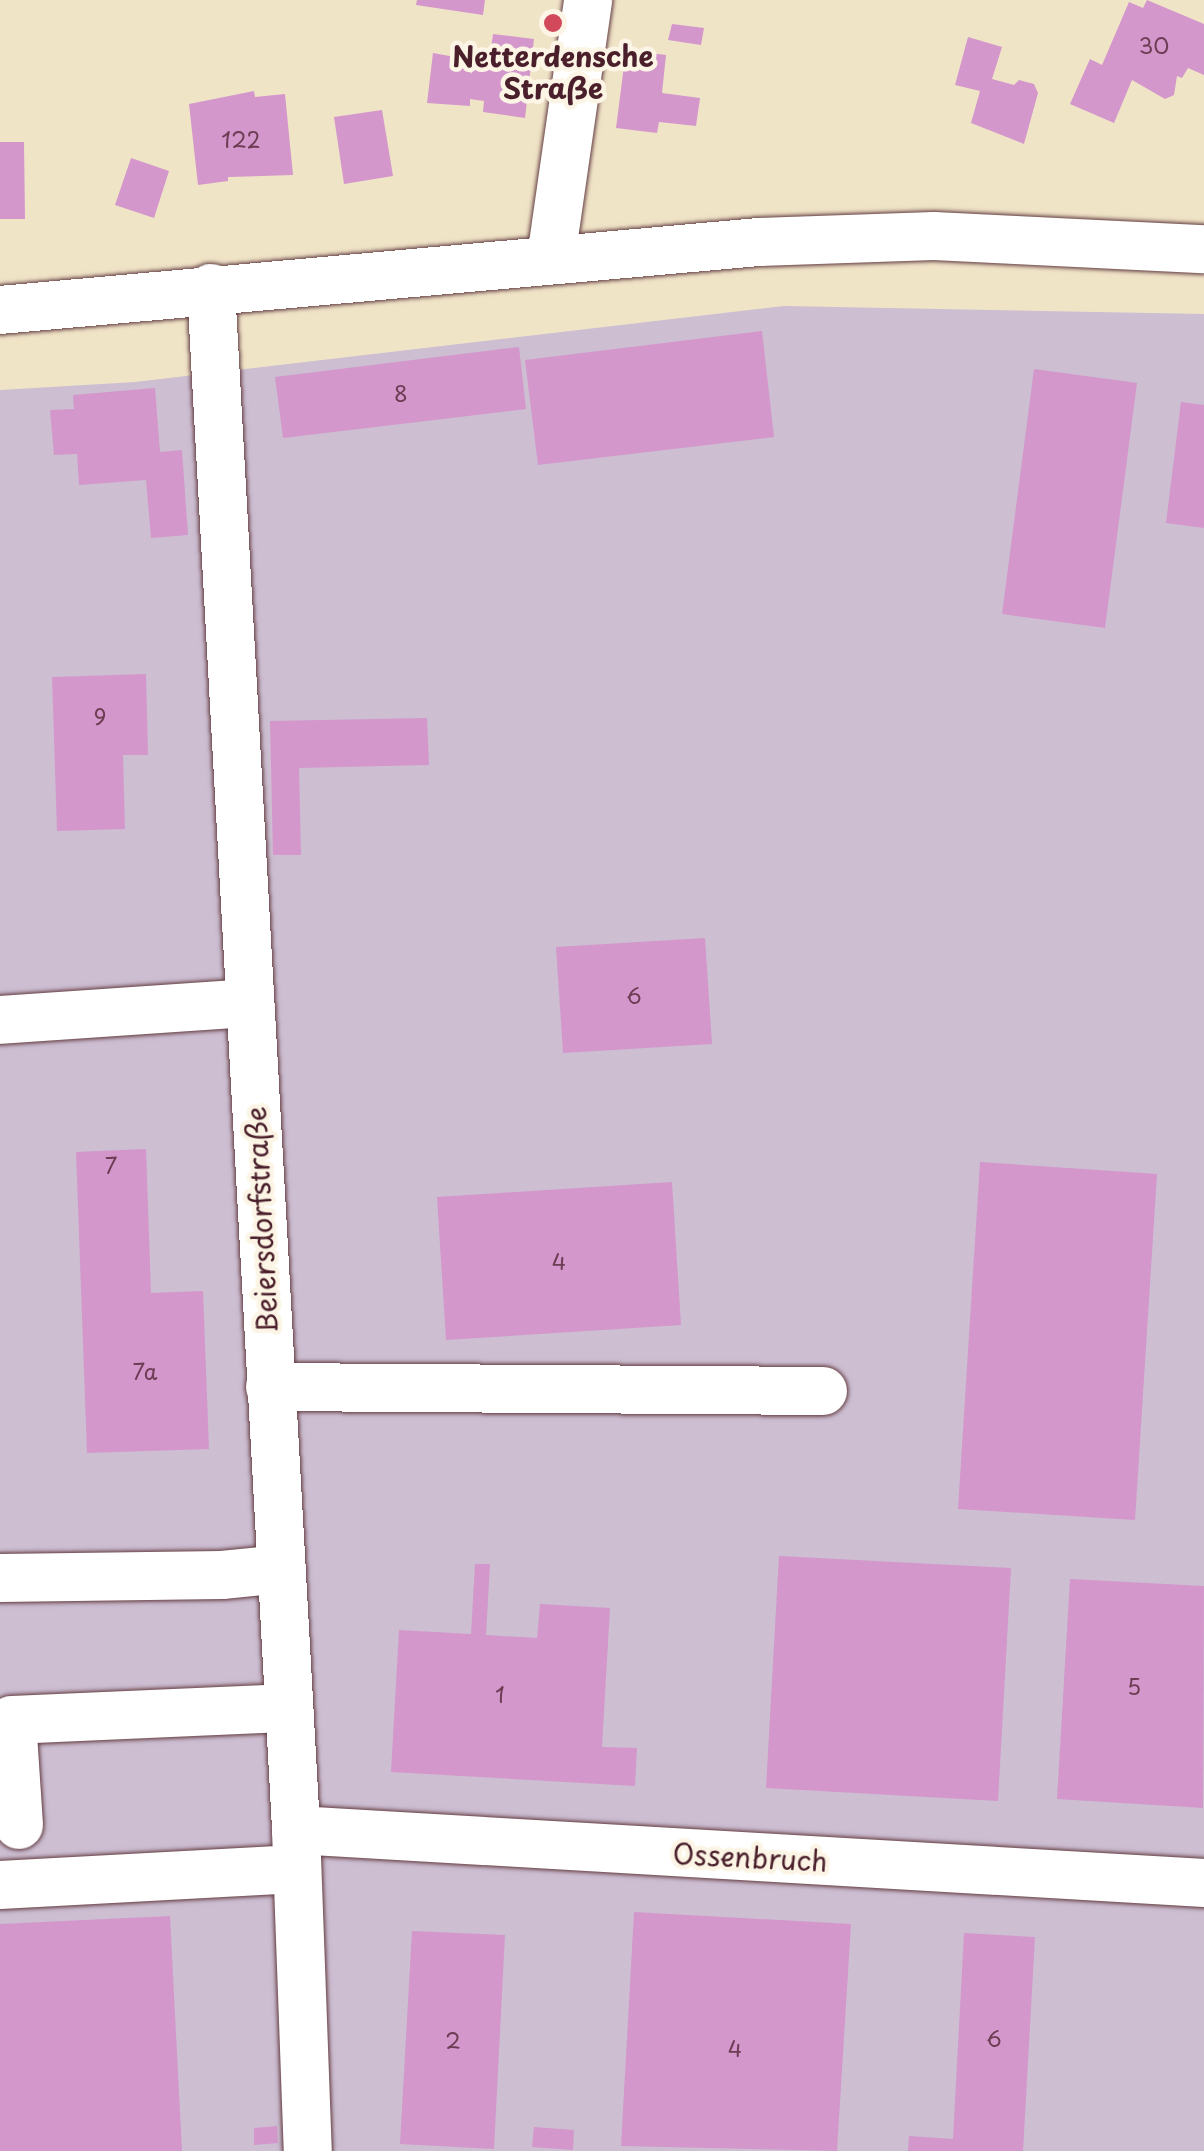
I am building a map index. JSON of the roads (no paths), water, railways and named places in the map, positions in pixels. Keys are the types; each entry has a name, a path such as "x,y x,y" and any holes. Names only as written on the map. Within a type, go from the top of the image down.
{"street":[{"path":"551,258 588,0"},
{"path":"0,310 211,288 758,242 934,236 1204,249"},
{"name":"Beiersdorfstraße","path":"211,288 296,1850 308,2151"},
{"path":"0,1020 248,1003"},
{"path":"270,1387 823,1391"},
{"path":"0,1578 222,1574 281,1569"},
{"path":"19,1825 12,1720 288,1708"},
{"name":"Ossenbruch","path":"0,1884 296,1850 1204,1884"}],"place":[{"name":"Netterdensche Straße","path":"553,23"}]}
